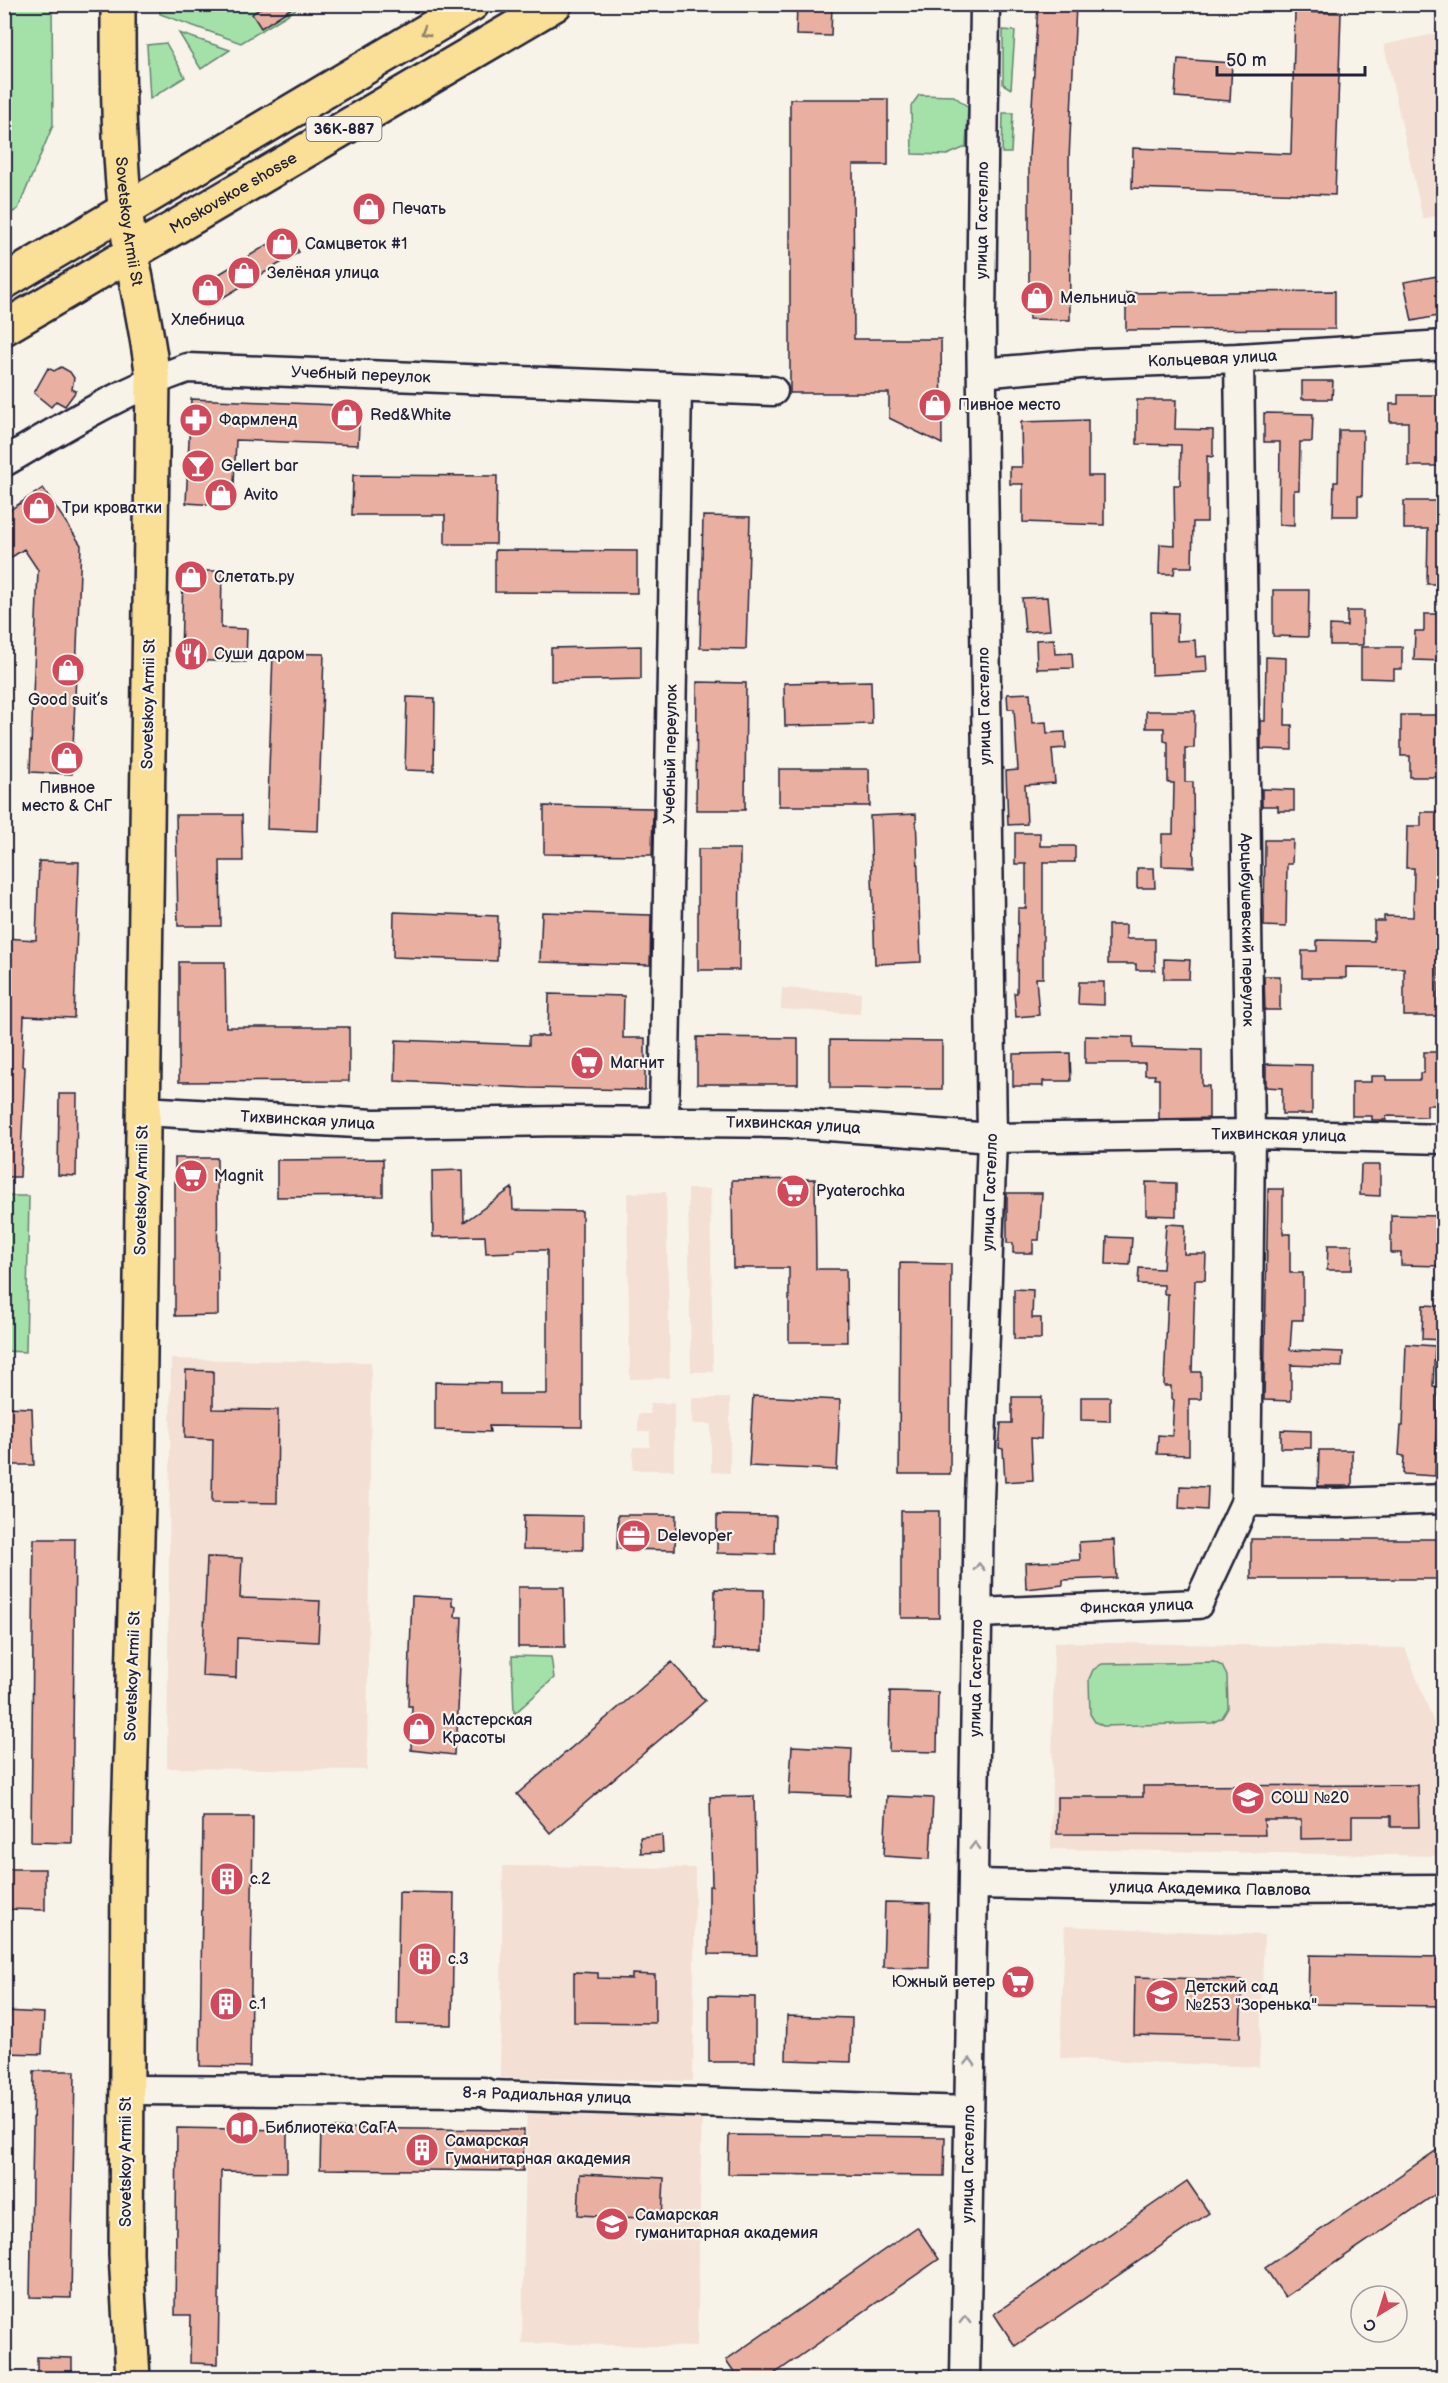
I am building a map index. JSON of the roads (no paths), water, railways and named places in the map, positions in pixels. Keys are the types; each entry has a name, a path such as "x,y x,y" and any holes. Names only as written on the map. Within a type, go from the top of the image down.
{"main road":[{"name":"Sovetskoy Armii St","path":"118,4 117,116 129,232 148,335 153,380 138,1503 128,1860 126,2254 133,2379"},
{"name":"Moskovskoe shosse","path":"4,328 129,232 472,4"},
{"name":"Moskovskoe shosse","path":"4,304 515,4"},
{"name":"Moskovskoe shosse","path":"4,282 129,232 555,4"}],"street":[{"name":"улица Гастелло","path":"965,2379 979,1500 992,1138 988,988 981,319 985,4"},
{"name":"Кольцевая улица","path":"982,373 1080,364 1239,358 1443,345"},
{"name":"Арцыбушевский переулок","path":"1239,358 1250,1134 1246,1501"},
{"name":"Учебный переулок","path":"4,462 113,399 153,380 187,368 773,391"},
{"name":"Учебный переулок","path":"664,1120 677,388"},
{"name":"Тихвинская улица","path":"143,1111 374,1124 664,1120 787,1123 992,1138 1250,1134 1443,1138"},
{"path":"1246,1501 1338,1503 1443,1499"},
{"name":"Финская улица","path":"979,1613 1198,1604 1246,1501"},
{"name":"улица Академика Павлова","path":"974,1884 1261,1890 1443,1889"},
{"name":"8-я Радиальная улица","path":"126,2090 483,2092 490,2095 968,2111"}],"place":[{"name":"Печать","path":"369,209"},
{"name":"Самцветок #1","path":"282,244"},
{"name":"Зелёная улица","path":"244,273"},
{"name":"Хлебница","path":"208,290"},
{"name":"Мельница","path":"1037,298"},
{"name":"Пивное место","path":"935,405"},
{"name":"Red&White","path":"347,415"},
{"name":"Фармленд","path":"196,420"},
{"name":"Gellert bar","path":"198,466"},
{"name":"Avito","path":"221,495"},
{"name":"Три кроватки","path":"39,508"},
{"name":"Слетать.ру","path":"191,577"},
{"name":"Суши даром","path":"191,654"},
{"name":"Good suit’s","path":"68,670"},
{"name":"Пивное место & СнГ","path":"67,758"},
{"name":"Магнит","path":"587,1063"},
{"name":"Magnit","path":"191,1176"},
{"name":"Pyaterochka","path":"793,1191"},
{"name":"Delevoper","path":"634,1536"},
{"name":"Мастерская Красоты","path":"419,1729"},
{"name":"СОШ №20","path":"1248,1798"},
{"name":"с.2","path":"227,1879"},
{"name":"с.3","path":"425,1959"},
{"name":"Южный ветер","path":"1018,1982"},
{"name":"Детский сад №253 \"Зоренька\"","path":"1162,1996"},
{"name":"с.1","path":"226,2004"},
{"name":"Библиотека СаГА","path":"242,2128"},
{"name":"Самарская Гуманитарная академия","path":"422,2150"},
{"name":"Самарская гуманитарная академия","path":"612,2224"}]}
